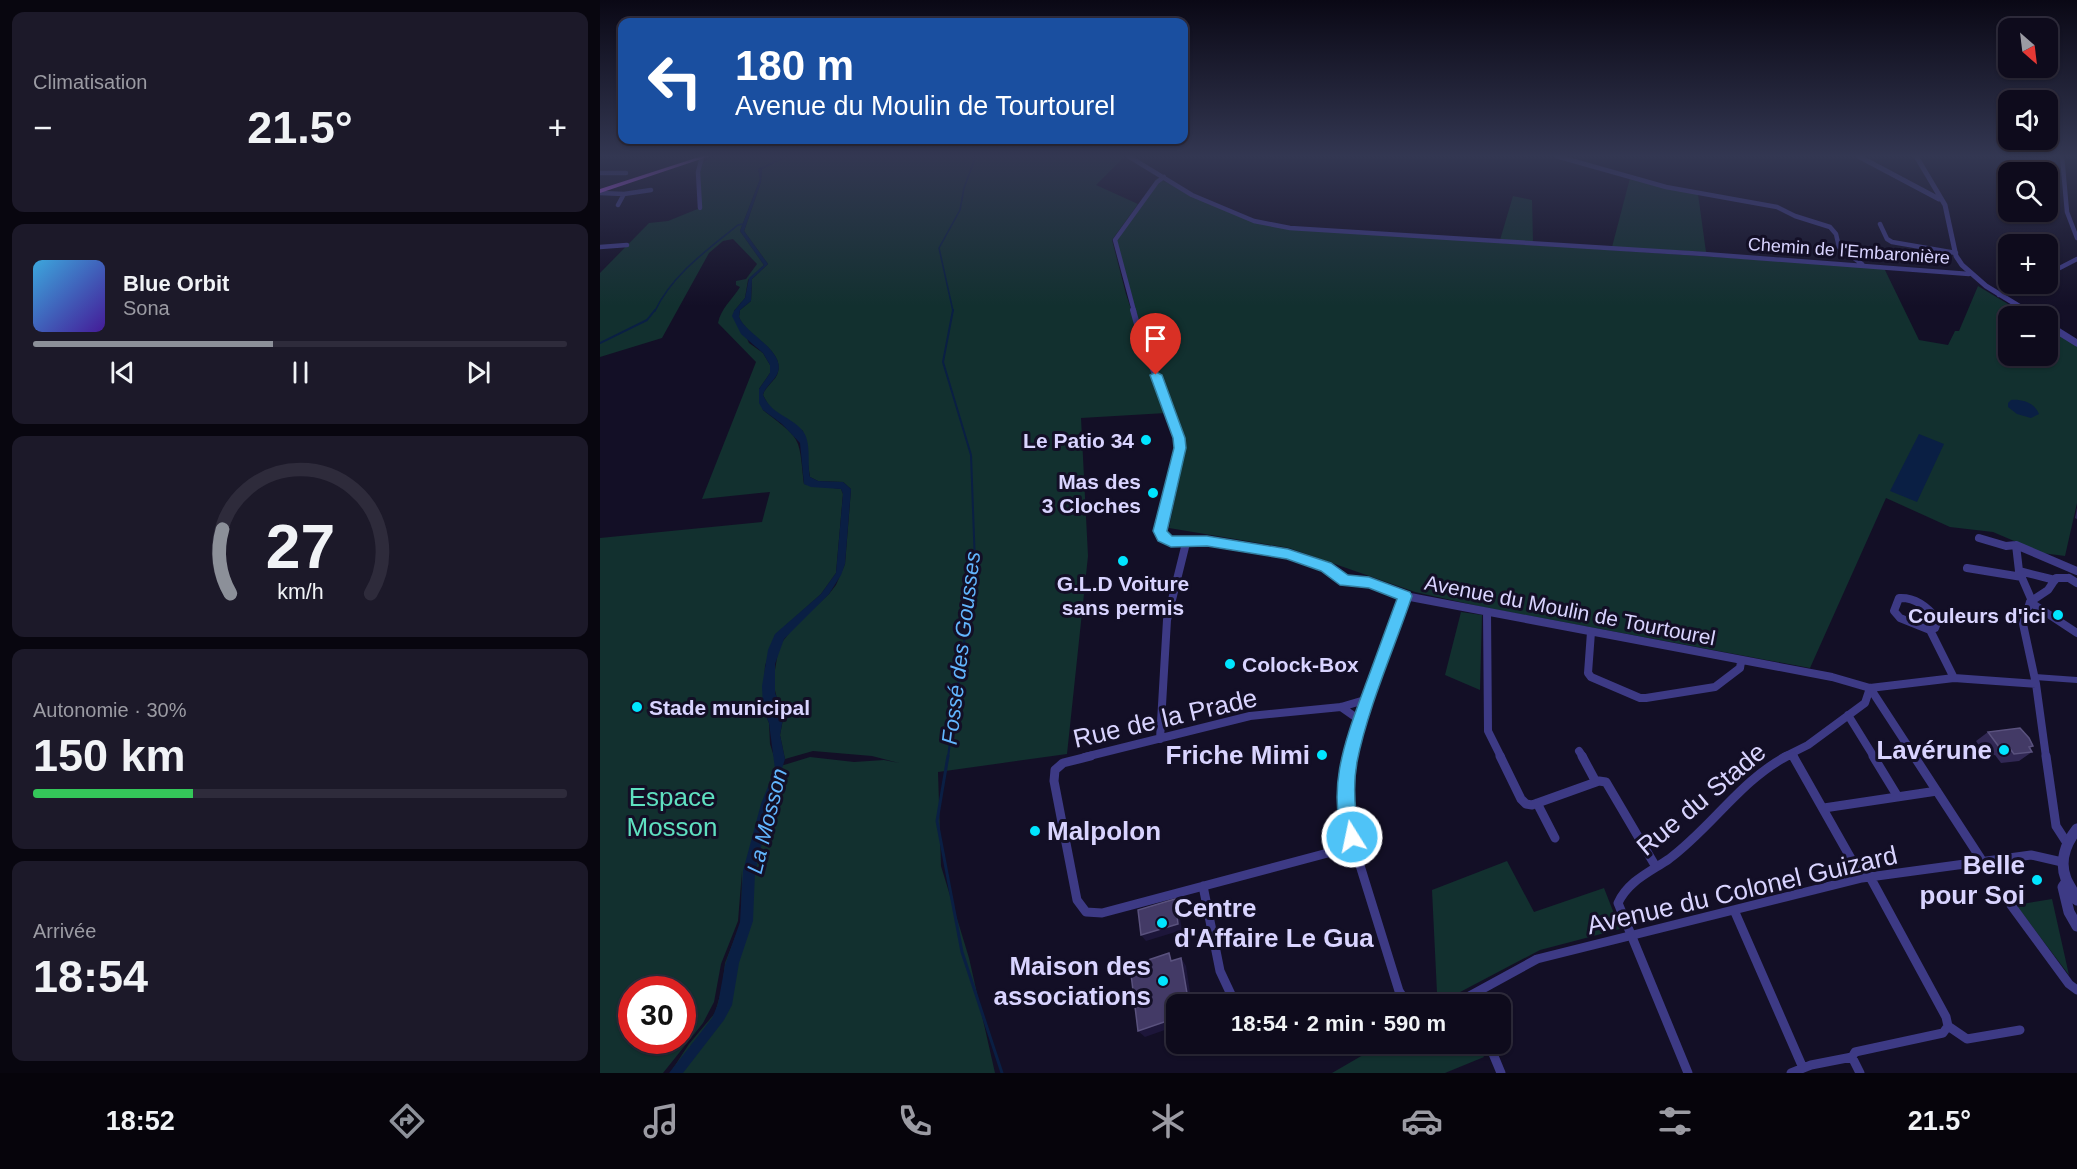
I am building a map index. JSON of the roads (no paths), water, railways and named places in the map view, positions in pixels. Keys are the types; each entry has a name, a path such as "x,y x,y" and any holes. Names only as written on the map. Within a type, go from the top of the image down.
{"street":[{"name":"Avenue du Moulin de Tourtourel","path":"1140,206 1115,240 1140,335 1179,438 1180,448 1160,531 1163,538 1171,542 1207,541 1288,554 1326,567 1345,581 1369,582 1405,596 1741,662 1832,677 1870,688 1954,678 2035,681"},
{"name":"Chemin de l'Embaronière","path":"1218,206 1254,221 1290,228 1864,265 1971,275"},
{"path":"1773,206 1830,227 1836,234 1839,247 1864,265"},
{"path":"1944,206 1948,214 1956,253 1971,275 2017,306"},
{"path":"2069,206 2074,236 2077,238"},
{"path":"1880,224 1890,242 1956,253"},
{"path":"600,247 627,245"},
{"path":"2058,269 2077,259"},
{"path":"1999,295 2003,294"},
{"path":"2058,331 2077,343"},
{"path":"1979,538 2006,546 2016,545 2077,572 2069,578"},
{"path":"1160,739 1167,620 1186,543"},
{"path":"2016,545 2021,574 2031,601 2077,633"},
{"path":"1967,568 2055,580"},
{"path":"2067,843 2056,826 2035,681 2023,624 2031,601 2048,590 2056,578 2069,578 2077,583"},
{"path":"1402,994 1354,846 1347,814 1346,785 1349,762 1361,721 1405,596"},
{"path":"1930,630 1935,628 1938,620 1928,607 1905,597 1899,598 1894,611 1900,618 1930,630 1954,678"},
{"path":"1487,612 1488,731 1521,799 1526,804 1538,803 1596,782 1606,782 1656,867"},
{"path":"1591,632 1588,673 1592,677 1640,698 1715,687 1740,668 1741,662"},
{"path":"2035,681 2077,680"},
{"path":"1870,688 1983,862"},
{"name":"Rue du Stade","path":"1632,936 1620,910 1619,897 1636,880 1656,867 1718,816 1751,781 1865,703 1870,688"},
{"name":"Rue de la Prade","path":"1203,885 1102,913 1086,912 1077,900 1054,780 1055,770 1063,763 1250,716 1341,706 1368,699"},
{"path":"1341,706 1361,721"},
{"path":"1848,716 1898,797"},
{"path":"1579,751 1596,782"},
{"path":"1791,754 1866,877 1946,1017 1948,1026 1967,1039 2020,1030"},
{"path":"1824,808 1937,791"},
{"path":"1538,803 1555,838"},
{"path":"2077,829 2067,843 2062,862 2067,881 2075,890 2077,900"},
{"path":"1231,994 1220,970 1203,885 1354,846"},
{"name":"Avenue du Colonel Guizard","path":"1483,994 1537,959 1866,877 2031,855 2062,862"},
{"path":"2067,881 2063,886 2064,893 2070,916 2077,925"},
{"path":"2011,905 2069,984 2077,990"},
{"path":"1734,910 1803,1068"},
{"path":"1632,936 1688,1073"},
{"path":"1791,1073 1852,1057 1861,1049 1943,1033 1948,1026"},
{"path":"1493,1054 1501,1073"},
{"path":"1852,1057 1860,1073"}],"water":[{"name":"La Mosson","path":"750,206 753,206 744,231 768,264 752,279 751,301 740,310 739,317 776,357 779,364 778,372 763,395 771,407 797,425 805,435 810,477 818,481 843,482 851,489 845,564 829,594 784,639 775,664 775,693 784,713 780,735 785,759 771,804 755,873 753,921 739,963 732,1005 724,1020 683,1073 669,1073 684,1054 696,1054 696,1038 712,1018 718,1004 725,965 740,922 743,871 761,804 775,769 769,723 763,708 762,686 768,650 775,634 821,594 836,573 843,494 841,489 811,487 804,484 800,443 782,424 763,410 759,403 759,389 770,373 770,365 763,353 741,334 732,316 745,298 749,278 764,265 740,231"},
{"path":"2011,400 2028,403 2039,414 2031,418 2017,414 2008,407"},
{"path":"1919,434 1944,444 1917,502 1890,491"}],"waterway":[{"name":"Fossé des Gousses","path":"953,311 939,248 961,206"},
{"path":"655,311 671,286 691,264 738,225 743,224"},
{"path":"600,343 647,320 655,310"},
{"name":"Fossé des Gousses","path":"948,757 975,564 971,455 943,362 953,311"},
{"name":"Fossé des Gousses","path":"948,756 937,821 962,952 1002,1073"}],"place":[{"name":"Le Patio 34","path":"1146,440"},
{"name":"Mas des 3 Cloches","path":"1153,493"},
{"name":"G.L.D Voiture sans permis","path":"1123,561"},
{"name":"Couleurs d'ici","path":"2058,615"},
{"name":"Colock-Box","path":"1230,664"},
{"name":"Stade municipal","path":"637,707"},
{"name":"Lavérune","path":"2004,750"},
{"name":"Friche Mimi","path":"1322,755"},
{"name":"Malpolon","path":"1035,831"},
{"name":"Belle pour Soi","path":"2037,880"},
{"name":"Centre d'Affaire Le Gua","path":"1162,923"},
{"name":"Maison des associations","path":"1163,981"}],"park label":[{"name":"Espace Mosson","path":"672,812"}]}
